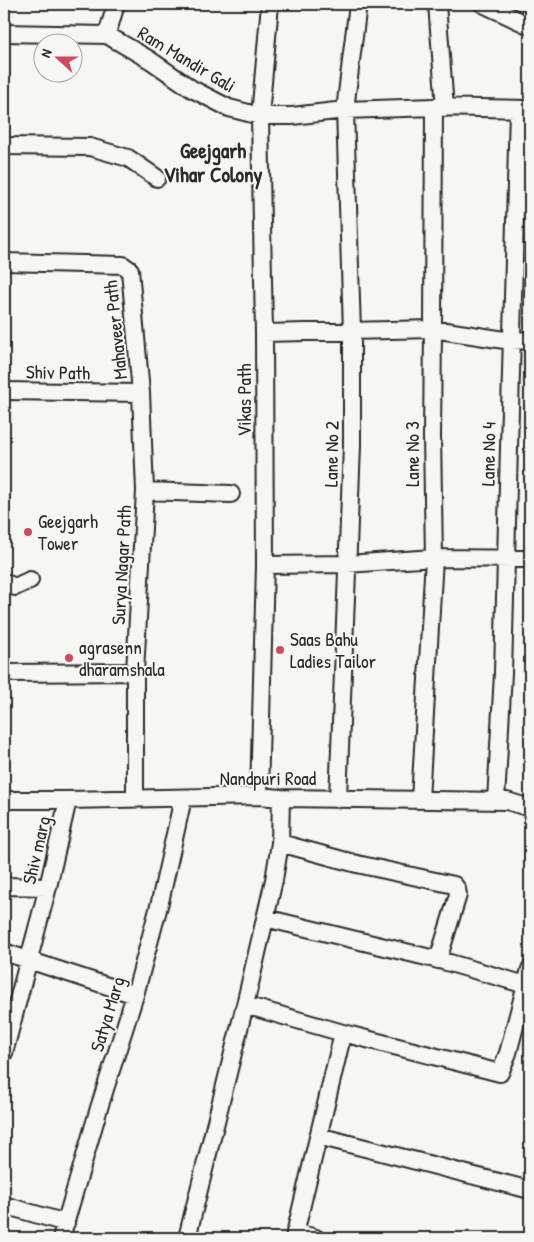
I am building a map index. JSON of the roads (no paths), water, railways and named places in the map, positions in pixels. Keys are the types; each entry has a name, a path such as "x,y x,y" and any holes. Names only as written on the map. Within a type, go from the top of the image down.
{"street":[{"path":"107,35 116,4"},
{"name":"Vikas Path","path":"259,796 265,565 264,333 260,116 270,4"},
{"name":"Lane No 2","path":"338,798 352,446 352,331 346,110 358,4"},
{"name":"Lane No 3","path":"420,800 434,558 433,329 440,108 437,4"},
{"path":"482,4 530,26"},
{"name":"Ram Mandir Gali","path":"4,33 107,35 150,60 192,89 229,108 260,116"},
{"path":"260,116 292,116 346,110 524,109"},
{"name":"Lane No 4","path":"496,801 503,673 511,341 524,109"},
{"path":"4,146 90,147 128,158 157,178"},
{"name":"Mahaveer Path","path":"4,262 123,265 127,267 130,270 141,393"},
{"path":"264,333 433,329 511,341 530,340"},
{"name":"Shiv Path","path":"4,391 141,393"},
{"name":"Surya Nagar Path","path":"135,798 135,672 145,491 141,393"},
{"path":"145,491 231,494"},
{"path":"265,565 347,564 434,558 530,559"},
{"path":"4,582 15,586 30,580"},
{"path":"4,674 135,672"},
{"name":"Nandpuri Road","path":"4,800 259,796 281,798 507,801 530,808"},
{"name":"Satya Marg","path":"64,1230 99,1108 135,995 160,902 183,798"},
{"path":"187,1238 265,918 280,843 281,798"},
{"name":"Shiv marg","path":"4,1053 48,887 68,800"},
{"path":"280,843 358,864 454,885 458,895 438,960"},
{"path":"4,886 48,887"},
{"path":"245,1005 343,1033 500,1073 508,1053 528,977 438,960 265,918"},
{"path":"4,952 135,995"},
{"path":"316,1238 294,1235 343,1033"},
{"path":"318,1136 530,1190"},
{"path":"4,1205 64,1230"}],"place":[{"name":"Geejgarh Tower","path":"28,532"},
{"name":"Saas Bahu Ladies Tailor","path":"280,650"},
{"name":"agrasenn dharamshala","path":"69,658"}],"district":[{"name":"Geejgarh Vihar Colony","path":"213,162"}]}
